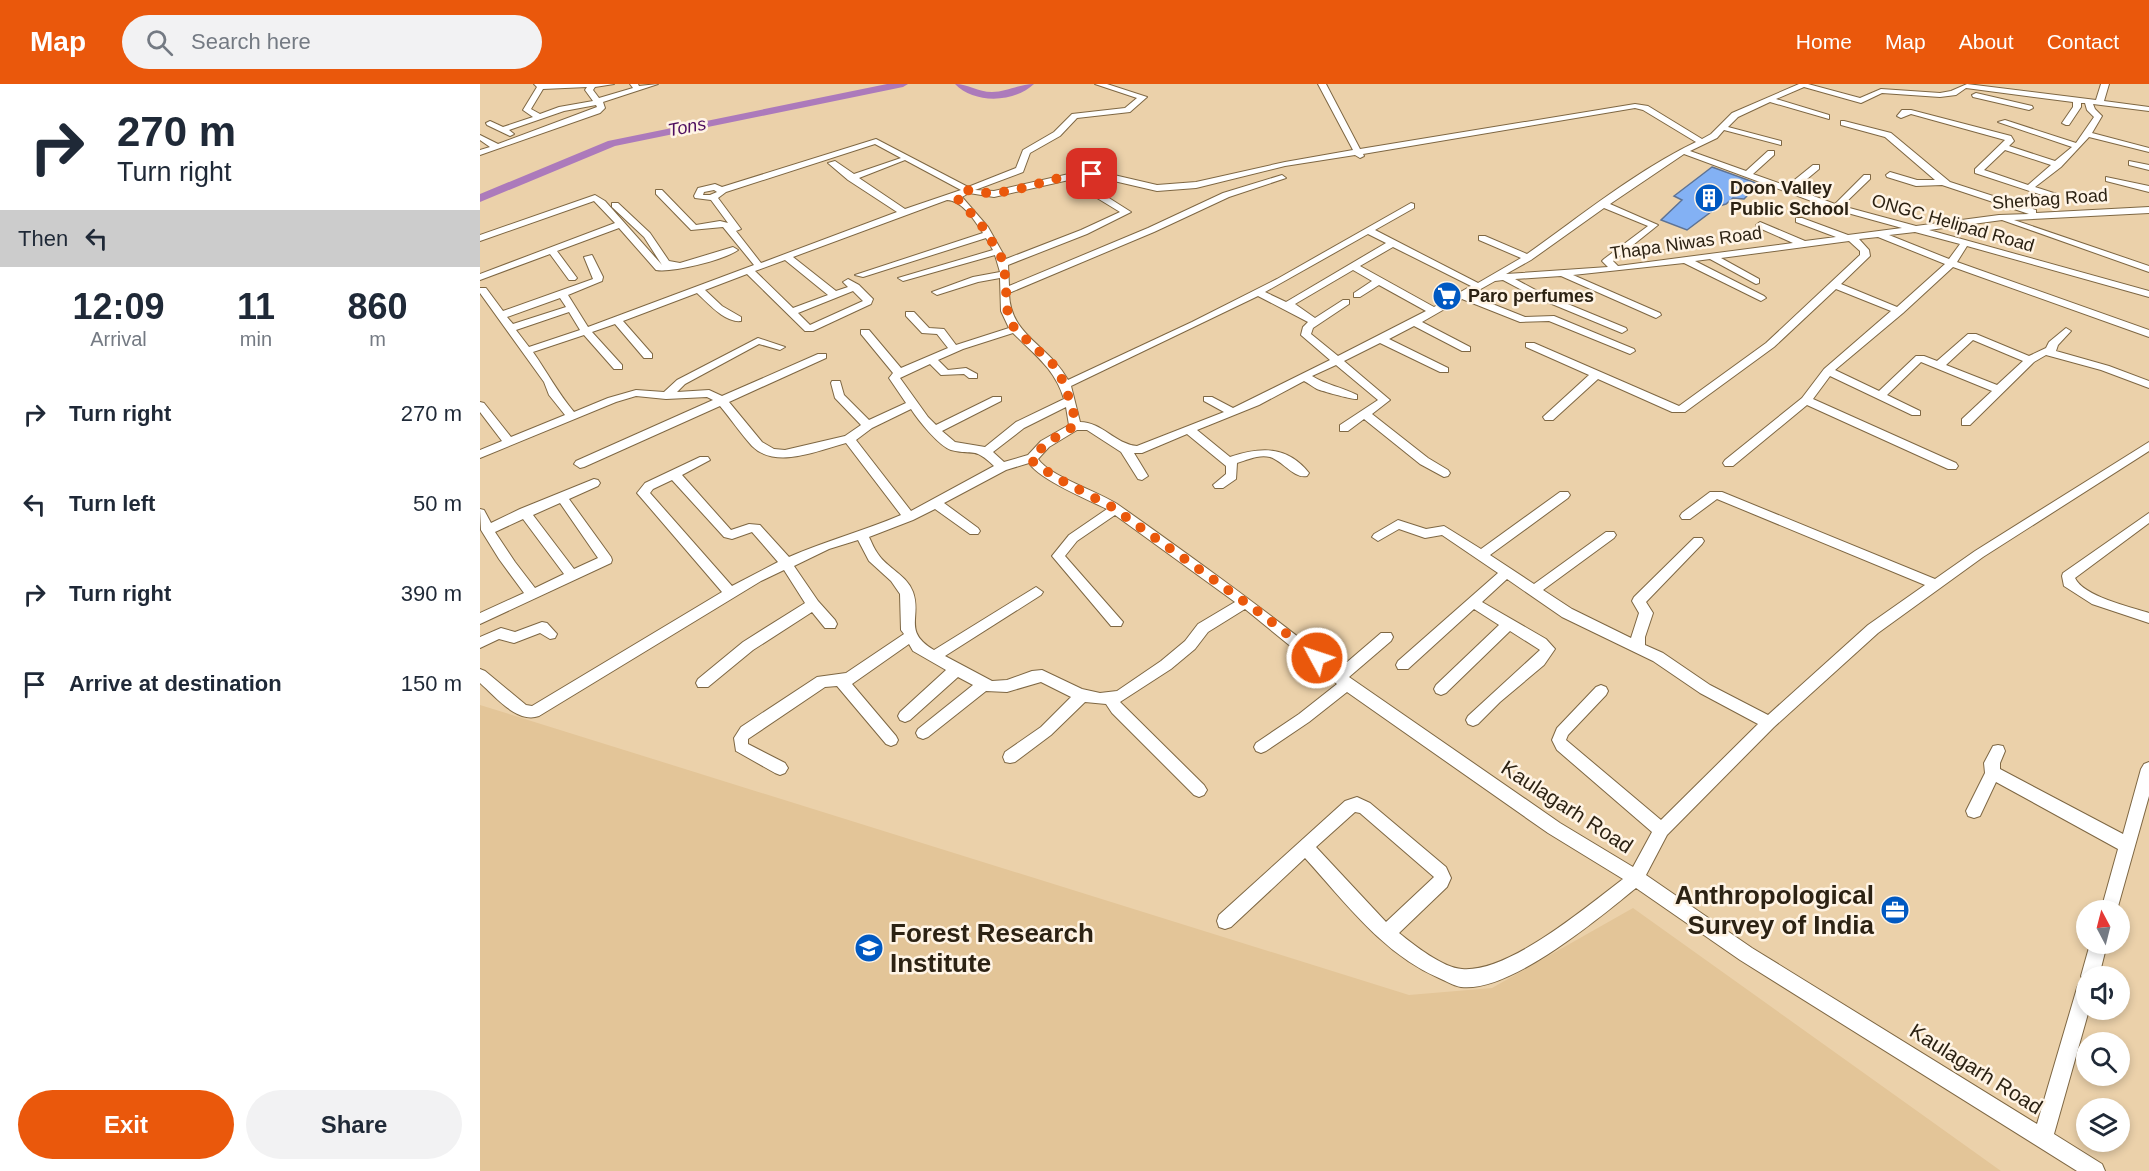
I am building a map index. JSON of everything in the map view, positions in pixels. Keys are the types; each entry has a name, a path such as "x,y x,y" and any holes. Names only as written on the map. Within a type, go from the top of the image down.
{"street":[{"path":"539,117 527,110 539,85 610,84"},
{"path":"503,130 562,109 598,101 636,86 654,84"},
{"path":"526,351 749,271 760,263 787,257 1020,170 1026,152 1057,134 1075,117 1127,110 1143,97 1099,84"},
{"path":"1314,84 1323,85 1359,154"},
{"path":"2100,104 2105,84"},
{"path":"1125,449 1138,450 1233,412 1382,340 1528,258 1603,204 1683,151 1724,128 1735,115 1803,85 1861,101 1881,91 1894,88 1940,95 1959,87 2062,95 2090,103 2147,107"},
{"path":"480,153 597,111 601,108 598,101 588,90 593,86"},
{"path":"1959,87 2029,108"},
{"path":"1894,88 1934,105 1924,116"},
{"path":"1768,99 1826,117"},
{"path":"2066,123 2077,107 2077,101"},
{"path":"2029,188 2078,146 2098,116 2091,111 2090,103"},
{"path":"866,144 901,160 961,193 977,198 994,199 1075,179 1090,178 1142,195 1172,194 1359,154 1635,106 1645,108 1701,141"},
{"path":"1567,119 1645,108"},
{"path":"1901,116 1905,112 1924,116 2010,139 1978,171 2057,197"},
{"path":"1990,132 2005,120 2078,146"},
{"path":"490,123 519,139"},
{"path":"1844,123 1879,131 1894,139 1935,177 1944,182 2041,214"},
{"path":"1724,128 1778,143"},
{"path":"2086,134 2149,150"},
{"path":"480,137 496,147"},
{"path":"722,190 713,197 700,198 697,194 710,187 722,190 878,142 961,193 969,209 998,251 1005,269 1008,318 1015,329 1053,363 1065,385 1075,426"},
{"path":"2004,147 2058,165"},
{"name":"ONGC Helipad Road","path":"1683,151 1836,207 1967,243 1986,251 2149,294"},
{"path":"1747,175 1771,153"},
{"path":"851,178 901,160"},
{"path":"832,163 903,213"},
{"path":"2132,163 2149,168"},
{"path":"1788,190 1816,167"},
{"path":"1890,175 1916,183 1944,182"},
{"path":"1836,207 1867,177"},
{"path":"1006,291 1168,223 1226,195 1282,178"},
{"path":"2109,179 2149,189"},
{"path":"937,292 1005,269 1127,212 1087,188"},
{"path":"659,192 691,226 702,228 723,224 737,247 760,263"},
{"path":"713,197 760,263"},
{"path":"480,238 595,198 652,263 666,270 737,247"},
{"path":"612,201 647,235 668,266 737,247"},
{"path":"1603,204 1654,225 1607,261 1616,269"},
{"path":"1065,385 1258,292 1411,206"},
{"name":"Sherbag Road","path":"1918,230 2041,214 2149,210"},
{"path":"1999,218 2149,269"},
{"path":"1530,345 1676,410 1681,410 1770,345 1865,256 1864,250 1850,239 1799,220"},
{"path":"1977,221 1967,230 1966,234 1983,244"},
{"path":"481,277 620,224"},
{"path":"1760,225 1804,244"},
{"path":"1366,230 1477,286"},
{"name":"Thapa Niwas Road","path":"1493,278 1616,269 1710,255 1918,230"},
{"path":"860,275 987,235"},
{"path":"1881,235 2093,311 2149,334"},
{"path":"1482,238 1528,258"},
{"path":"1729,464 1806,400 1828,371 1899,311 1952,262 1967,243 1983,244 2149,288"},
{"path":"1290,307 1290,303 1300,295 1392,244"},
{"path":"552,250 572,278"},
{"path":"903,279 998,251"},
{"path":"1710,255 1756,281"},
{"path":"502,315 597,281 598,277 589,257"},
{"path":"787,257 833,294"},
{"path":"1685,259 1761,298"},
{"path":"1352,266 1432,311"},
{"path":"749,271 807,328 814,328 868,302 868,299 852,284 791,312"},
{"path":"1563,274 1656,315"},
{"path":"1505,278 1538,295 1622,330"},
{"path":"1357,295 1378,281"},
{"path":"1835,285 1899,311"},
{"path":"698,289 719,308 737,319"},
{"path":"483,290 549,382 554,395 572,417"},
{"path":"1258,292 1315,322"},
{"path":"563,295 586,331 606,357 618,367"},
{"path":"1461,295 1524,320 1550,318 1630,351"},
{"path":"1344,428 1384,398 1305,335 1306,330 1315,322 1346,302"},
{"path":"511,328 572,308"},
{"path":"910,314 926,331 940,331 954,349"},
{"path":"616,320 648,356"},
{"path":"1414,322 1466,349"},
{"path":"1002,467 986,452 977,448 952,446 911,405 894,380 894,376 954,349 1015,329"},
{"path":"2050,352 2053,344 2066,331"},
{"path":"865,332 899,373"},
{"path":"1940,364 1972,336 2030,360"},
{"path":"1382,340 1443,370"},
{"path":"666,396 681,382 758,341 780,346"},
{"path":"1966,422 2030,360 2042,352 2050,352 2105,368 2149,385"},
{"path":"580,464 822,356"},
{"path":"1881,395 1917,358 1940,364 1999,390"},
{"path":"931,359 945,373 966,371 973,376"},
{"path":"1828,371 1916,413"},
{"path":"1549,417 1597,374"},
{"path":"1304,376 1321,387 1339,390 1353,398"},
{"path":"836,383 839,396 868,425"},
{"path":"480,454 629,395 643,393 666,396 705,392 723,402 752,439 771,452 793,453 849,439 868,425 911,405"},
{"path":"934,430 996,399"},
{"path":"1208,399 1233,412"},
{"path":"1806,400 1952,466"},
{"path":"986,452 1020,425 1070,401"},
{"path":"480,405 509,442"},
{"path":"1365,414 1424,461 1444,473"},
{"path":"480,675 527,713 540,709 730,592 825,546 909,517 1002,467 1032,458 1045,444 1075,426 1085,425 1093,428 1125,449 1142,476"},
{"path":"1188,429 1232,465 1233,473 1219,485"},
{"path":"849,439 909,517"},
{"path":"1305,847 1386,933 1431,966 1459,978 1478,978 1497,972 1565,935 1636,878 1661,830 1769,723 1873,629 1935,584 2149,446"},
{"path":"1228,462 1254,454 1275,453 1303,473"},
{"name":"Kaulagarh Road","path":"1032,458 1037,466 1055,477 1116,509 1298,641 1343,680 1554,828 1636,878 1746,954 2095,1171"},
{"path":"704,460 649,486 644,491 644,496 730,592"},
{"path":"674,474 728,534 733,535 753,527 786,564 813,605 830,624"},
{"path":"487,530 594,483"},
{"path":"1481,555 1564,495"},
{"path":"1686,516 1714,495 1718,495 1935,584"},
{"path":"480,619 603,563 606,559 562,497"},
{"path":"934,502 974,531"},
{"path":"1116,509 1073,538 1058,556 1116,622"},
{"path":"524,512 573,577"},
{"path":"480,513 487,530 513,570 533,594"},
{"path":"2149,517 2068,576 2069,583 2076,590 2149,618"},
{"path":"1378,537 1398,524 1425,534 1444,530 1567,613 1658,657 1705,689 1769,723"},
{"path":"862,535 873,558 896,578 907,593 910,637 918,647 983,685 998,687 1042,676 1083,695 1111,699 1130,691 1166,665 1190,645 1203,628 1245,602"},
{"path":"1533,591 1610,535"},
{"path":"1639,649 1638,637 1647,613 1639,601 1698,541"},
{"path":"1403,665 1506,573"},
{"path":"933,657 1036,592"},
{"path":"1472,602 1541,643 1548,650 1539,661 1473,720"},
{"path":"703,684 748,646 813,605"},
{"path":"1441,689 1509,624"},
{"path":"480,643 503,633 514,638 542,627 550,634"},
{"path":"780,768 741,747 741,738 746,731 822,681 849,679 910,637"},
{"path":"1260,747 1304,717 1386,637"},
{"path":"905,716 957,669"},
{"path":"841,681 891,740"},
{"path":"923,733 983,685"},
{"path":"1601,691 1562,732 1559,740 1562,746 1661,830"},
{"path":"1010,757 1046,731 1083,695"},
{"path":"1111,699 1117,709 1199,790"},
{"path":"1974,812 1993,773 1992,763 1998,751"},
{"path":"2112,900 2149,769"},
{"path":"1993,773 2127,845"},
{"path":"1226,921 1350,806 1357,804 1365,808 1443,874 1441,882 1386,933"},
{"path":"2043,1138 2077,1020"}],"shaded area":[{"name":"Forest Research Institute","path":"480,705 1409,995 1492,988 1633,908 2001,1171 480,1171"}],"building":[{"name":"Doon Valley Public School","path":"1712,167 1759,184 1744,199 1733,198 1687,230 1661,220 1682,200 1674,196"}],"waterway":[{"name":"Tons","path":"480,198 612,143 903,84"},
{"name":"Tons","path":"960,84 968,90 994,96 1012,92 1029,84"}],"place":[{"name":"Doon Valley Public School","path":"1709,198"},
{"name":"Paro perfumes","path":"1447,296"},
{"name":"Anthropological Survey of India","path":"1895,910"},
{"name":"Forest Research Institute","path":"869,948"}],"route":[{"path":"1092,174 1073,175 994,194 967,190 956,197 980,223 1004,263 1008,318 1015,329 1058,369 1073,409 1075,426 1045,444 1033,455 1032,461 1055,477 1112,507 1263,615 1317,658"}]}
